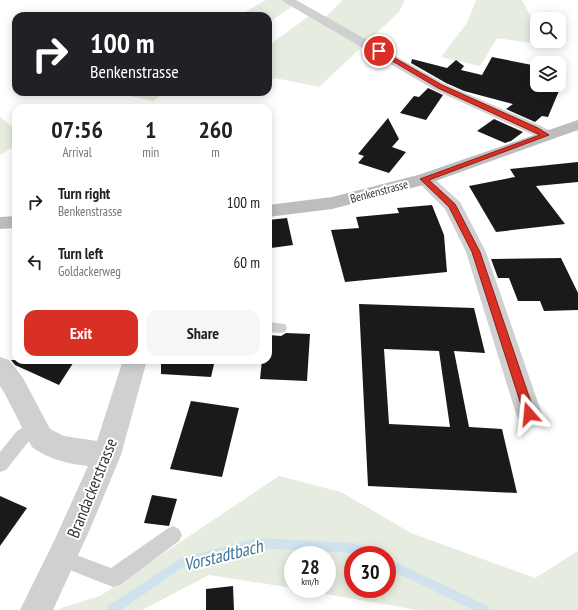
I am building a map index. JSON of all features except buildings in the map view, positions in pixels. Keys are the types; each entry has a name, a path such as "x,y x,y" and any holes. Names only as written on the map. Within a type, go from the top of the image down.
{"street":[{"path":"288,0 440,87 546,135"},
{"name":"Benkenstrasse","path":"272,210 332,203 424,179 578,125"},
{"path":"424,179 452,206 476,252 529,414"},
{"path":"0,223 12,222"},
{"name":"Brandackerstrasse","path":"36,610 62,559 107,455 125,401 134,364"},
{"path":"0,367 14,386 41,438 48,444 59,448 107,455"}],"lane":[{"path":"0,464 22,436 36,428"},
{"path":"62,559 113,578 173,535"}],"shaded area":[{"path":"266,0 284,0 294,5 272,20 272,12 245,12"},
{"path":"343,0 405,0 399,12 319,87 275,78 272,80 272,43 309,16 327,16"},
{"path":"476,0 522,0 530,15 530,43 497,38 480,66 441,57 467,23"},
{"path":"130,96 161,96 153,101"},
{"path":"0,117 12,127 12,148 0,155"},
{"path":"279,476 341,492 411,533 535,578 578,551 578,610 417,610 348,598 396,598 396,546 344,546 344,597 336,596 336,546 284,546 284,587 209,575 142,610 60,610 61,608 100,596"}],"waterway":[{"name":"Vorstadtbach","path":"112,610 184,561 257,543 344,547"},
{"name":"Vorstadtbach","path":"396,567 484,610"}],"route":[{"path":"379,51 440,87 546,135 424,179 452,206 476,252 529,414"}]}
